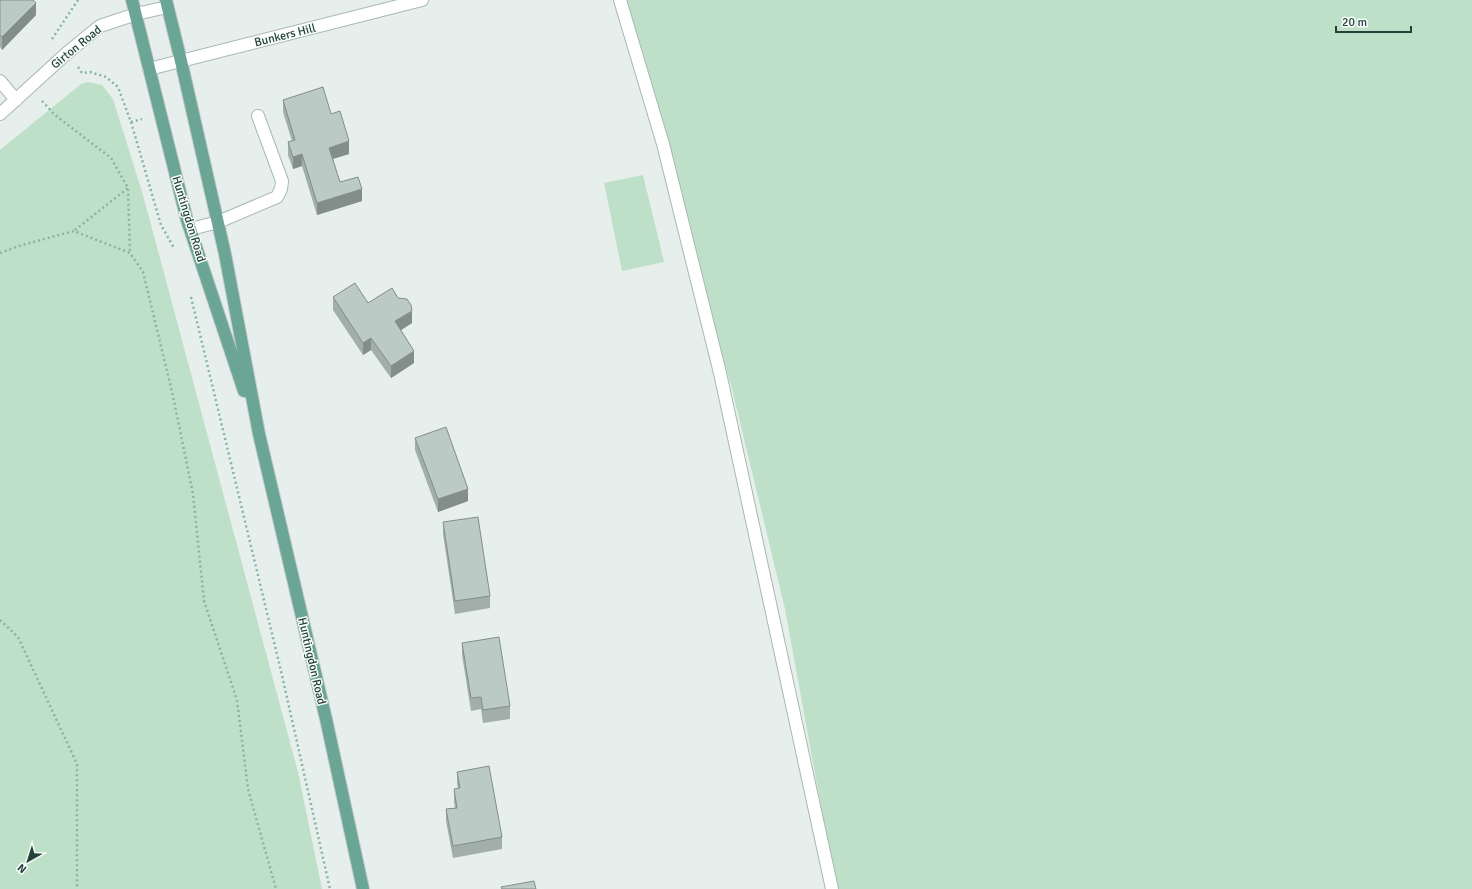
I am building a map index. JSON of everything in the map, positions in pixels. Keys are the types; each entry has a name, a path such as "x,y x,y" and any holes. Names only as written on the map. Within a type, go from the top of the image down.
{"main road":[{"name":"Huntingdon Road","path":"132,0 148,69 191,229 258,434"},
{"name":"Huntingdon Road","path":"166,3 182,61 218,222 258,434 326,719 363,889"}],"street":[{"name":"Bunkers Hill","path":"148,69 422,0"},
{"path":"620,0 664,144 720,374 832,889"},
{"name":"Girton Road","path":"0,114 67,53 100,26 166,3"},
{"path":"0,81 16,100"},
{"path":"191,229 218,222 277,197 281,189 282,181 258,116"}],"path":[{"path":"56,31 78,0"},
{"path":"67,53 82,73 90,72 106,77 118,87 131,122 161,225 177,252"},
{"path":"30,87 55,115 111,158 128,188 130,253 143,272 172,388 193,494 204,601 237,700 248,789 276,889"},
{"path":"0,253 22,244 74,231 128,188"},
{"path":"74,231 130,253"},
{"path":"189,290 281,671 330,889"},
{"path":"0,620 18,637 77,764 77,889"}],"green space":[{"path":"619,0 1472,0 1472,889 836,889 785,609 731,385"},
{"path":"88,82 102,85 113,99 143,195 298,772 322,889 0,889 0,150 81,84"},
{"path":"643,175 664,262 622,271 604,183"}],"building":[{"path":"0,0 33,0 36,3 2,37 0,35"},
{"path":"323,87 331,114 340,111 349,141 329,148 340,182 358,177 362,189 317,203 302,154 293,157 288,142 295,140 283,100"},
{"path":"355,283 368,303 392,288 398,298 407,299 411,305 412,311 395,321 414,351 391,366 371,338 363,343 333,297"},
{"path":"446,427 468,489 438,499 415,438"},
{"path":"478,517 490,596 455,601 443,522"},
{"path":"499,637 510,706 483,710 481,697 471,698 462,643"},
{"path":"489,766 502,837 453,846 446,809 457,808 454,789 460,788 457,772"},
{"path":"534,881 536,889 502,889 501,887"}]}
